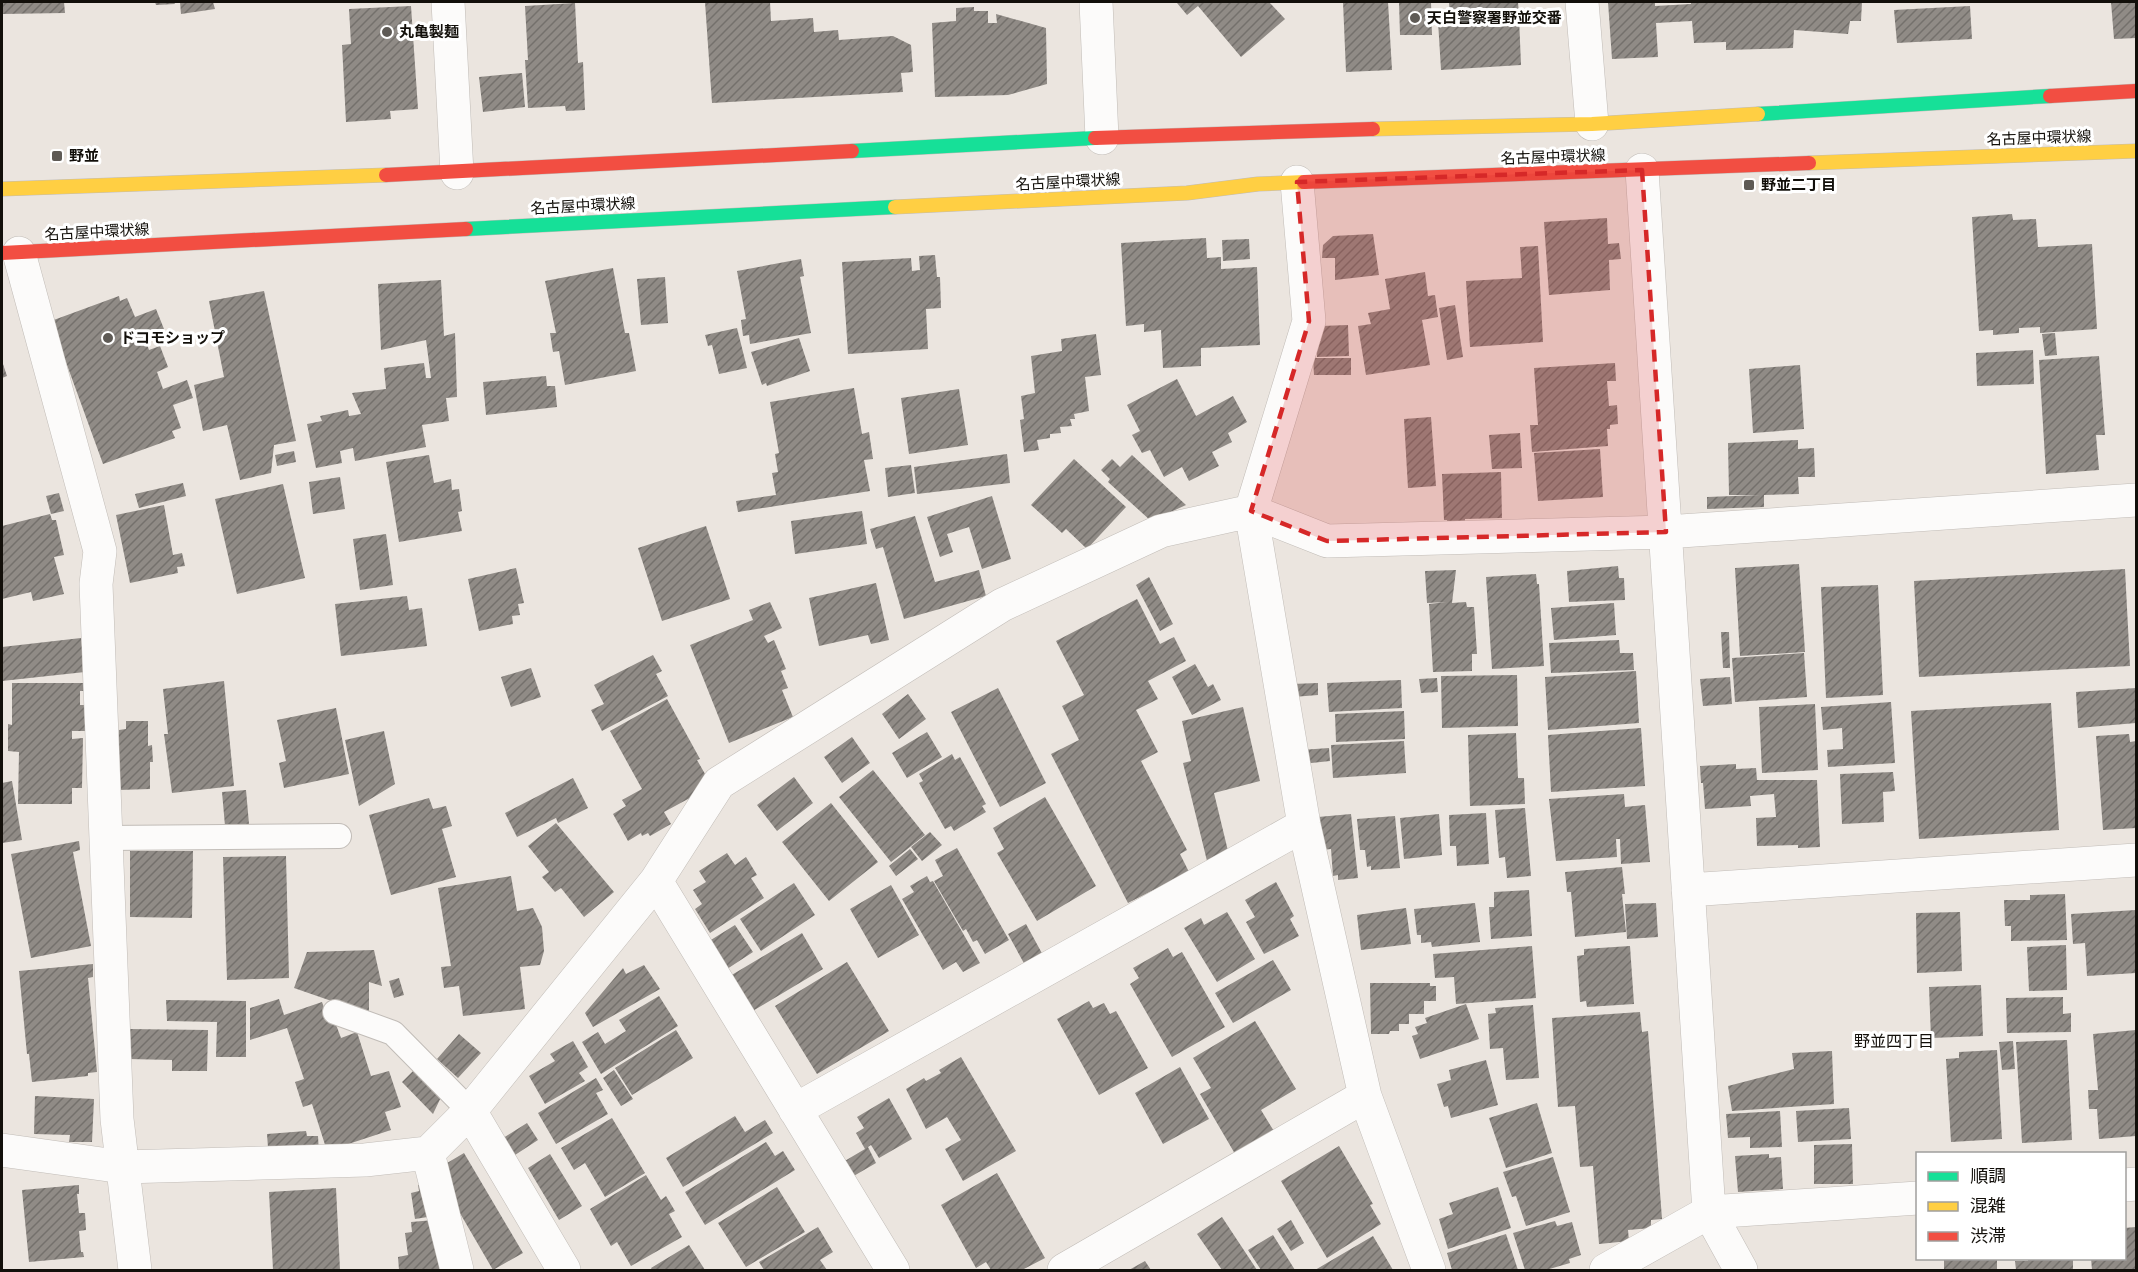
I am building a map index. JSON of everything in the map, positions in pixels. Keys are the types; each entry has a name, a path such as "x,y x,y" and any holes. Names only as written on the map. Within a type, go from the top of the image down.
{"main road":[{"path":"2,189 458,173 1102,138 1592,124 2136,91"},
{"name":"名古屋中環状線","path":"10,253 871,207 1187,193 1258,184 1297,182 2136,151"}],"street":[{"path":"448,2 458,173"},
{"path":"1096,2 1102,138"},
{"path":"1582,2 1592,124"},
{"path":"1642,170 1709,1212 1741,1270"},
{"path":"1297,182 1309,321 1251,511 1304,825 1365,1096 1429,1270"},
{"path":"10,253 100,551 96,584 117,1119 135,1270"},
{"path":"2,1150 123,1167 365,1161 428,1153 470,1111 656,881 719,783 1002,605 1161,531 1251,511 1327,541 1666,532 2136,500"},
{"path":"795,1110 1304,825"},
{"path":"1688,890 2136,860"},
{"path":"656,881 893,1270"},
{"path":"1064,1270 1365,1096"},
{"path":"470,1111 564,1270"},
{"path":"428,1153 457,1270"},
{"path":"1606,1270 1709,1212 1916,1198"}],"lane":[{"path":"106,838 339,836"},
{"path":"335,1012 393,1033 470,1111"}],"highlighted area":[{"path":"1642,170 1666,532 1327,541 1251,511 1309,321 1297,182"}],"building":[{"path":"2,2 64,2 65,13 2,14"},
{"path":"155,2 174,2 175,4 156,5"},
{"path":"180,2 213,2 215,9 181,14"},
{"path":"705,2 770,2 771,21 813,18 814,32 838,30 839,40 893,36 911,45 913,72 901,73 903,92 712,103"},
{"path":"1269,2 1285,19 1241,57 1198,6 1187,15 1177,3"},
{"path":"1343,2 1388,2 1392,70 1346,72"},
{"name":"天白警察署野並交番","path":"1399,2 1431,2 1432,35 1400,35"},
{"path":"1449,2 1518,2 1519,15 1450,17"},
{"path":"1608,2 1655,2 1655,6 1691,4 1691,2 1862,2 1861,21 1850,21 1848,34 1794,30 1793,48 1726,50 1726,42 1694,43 1692,21 1656,23 1658,57 1612,59"},
{"path":"2111,2 2136,2 2136,38 2114,39"},
{"path":"575,3 578,63 583,62 585,110 566,111 565,106 528,108 525,6"},
{"path":"411,6 418,109 390,111 391,119 346,122 342,45 351,44 349,9"},
{"path":"1970,6 1972,39 1897,43 1894,10"},
{"path":"974,7 974,11 988,11 988,23 997,23 996,14 1046,28 1047,84 1008,95 935,97 932,23 956,21 956,8"},
{"path":"1519,17 1521,65 1441,70 1438,21"},
{"path":"522,73 525,107 483,112 479,77"},
{"path":"2012,214 2013,220 2036,219 2038,247 2092,244 2097,329 2040,333 2040,327 2019,328 2019,333 1993,335 1993,330 1979,331 1972,217"},
{"path":"1607,218 1608,244 1619,243 1621,259 1609,260 1610,290 1549,295 1544,222"},
{"path":"1373,234 1379,275 1335,280 1335,258 1322,258 1323,245 1333,236"},
{"path":"1206,238 1207,258 1221,257 1221,269 1257,267 1260,345 1201,348 1201,366 1163,368 1161,330 1144,332 1144,324 1126,326 1121,243"},
{"path":"1249,239 1250,259 1223,261 1222,240"},
{"path":"1538,246 1543,342 1470,347 1466,281 1522,278 1520,247"},
{"path":"935,255 937,277 940,277 941,308 926,309 928,349 848,354 842,262 911,258 912,271 920,270 919,256"},
{"path":"801,259 804,276 800,277 811,333 750,344 749,335 743,336 741,320 746,319 737,271"},
{"path":"613,268 625,333 629,333 636,371 565,385 559,351 553,352 550,333 556,333 545,281"},
{"path":"1425,272 1428,296 1435,295 1438,317 1422,320 1430,365 1366,375 1358,326 1371,324 1368,313 1390,309 1385,279"},
{"path":"665,277 668,323 641,325 637,279"},
{"path":"441,280 444,336 455,333 457,397 446,398 449,421 422,425 426,447 355,461 353,448 340,451 342,463 316,468 307,424 322,421 320,416 348,410 349,416 361,414 352,393 386,389 384,368 424,363 426,378 431,378 426,340 381,350 378,284"},
{"path":"264,291 296,441 274,445 271,473 240,480 227,425 203,431 194,385 224,377 209,301"},
{"path":"119,296 120,301 127,298 135,317 156,309 164,329 144,336 149,350 160,346 168,367 157,372 163,389 187,380 193,398 173,405 181,428 172,431 175,438 103,464 51,321"},
{"path":"1455,305 1463,357 1447,360 1439,308"},
{"path":"1348,325 1349,356 1317,357 1317,341 1321,341 1321,326"},
{"path":"737,328 747,368 719,374 712,345 708,346 705,335"},
{"path":"2055,333 2057,355 2045,356 2042,334"},
{"path":"1096,334 1101,375 1085,377 1089,411 1074,414 1075,419 1070,419 1072,426 1060,427 1061,433 1050,434 1050,438 1037,440 1039,450 1024,452 1020,420 1024,419 1021,396 1035,393 1031,356 1062,351 1061,339"},
{"path":"799,338 810,371 767,386 766,383 762,385 751,352"},
{"path":"2033,350 2034,384 1977,386 1976,353"},
{"path":"2099,356 2105,435 2096,435 2099,470 2046,474 2039,360"},
{"path":"1313,358 1351,358 1351,375 1314,375"},
{"path":"2,361 7,376 2,378"},
{"path":"1615,363 1616,381 1607,381 1609,406 1617,405 1618,424 1610,425 1610,429 1607,429 1608,446 1532,452 1530,425 1538,425 1534,368"},
{"path":"1800,365 1804,429 1753,433 1749,369"},
{"path":"546,376 547,386 555,386 557,407 486,415 483,382"},
{"path":"1177,379 1196,416 1233,396 1247,422 1228,433 1232,442 1212,452 1219,466 1189,481 1182,467 1164,477 1150,450 1142,453 1132,435 1140,431 1127,405"},
{"path":"854,388 862,434 869,432 873,459 864,460 870,491 738,512 736,501 776,495 772,473 778,472 775,454 779,453 770,402"},
{"path":"959,389 968,445 909,454 901,398"},
{"path":"1431,417 1436,486 1408,488 1404,419"},
{"path":"1520,433 1522,468 1492,469 1489,435"},
{"path":"1798,440 1798,449 1814,448 1815,477 1798,477 1799,494 1764,495 1764,507 1707,509 1707,497 1760,495 1729,495 1728,443"},
{"path":"1600,449 1603,497 1538,501 1534,453"},
{"path":"294,451 296,462 277,466 275,455"},
{"path":"1007,454 1010,483 917,494 914,467"},
{"path":"429,455 434,483 451,479 452,490 459,489 462,511 458,512 462,531 399,542 386,462"},
{"path":"1132,455 1186,505 1151,521 1108,482 1110,479 1101,470 1112,459 1120,467"},
{"path":"1074,459 1126,507 1087,549 1066,529 1062,533 1031,505"},
{"path":"911,465 915,493 888,497 885,468"},
{"path":"1501,472 1502,518 1465,519 1465,523 1448,524 1447,520 1444,520 1442,474"},
{"path":"340,477 345,509 313,514 309,482"},
{"path":"183,483 186,496 139,508 135,494"},
{"path":"283,484 305,578 237,594 215,499"},
{"path":"59,493 64,511 51,514 46,496"},
{"path":"992,496 1011,559 982,569 969,527 947,534 953,552 940,557 927,517"},
{"path":"164,505 173,555 182,553 185,566 177,567 178,573 130,583 116,515"},
{"path":"862,511 867,544 795,554 791,521"},
{"path":"50,514 52,520 56,520 64,555 54,557 64,594 33,601 31,592 2,599 2,526"},
{"path":"915,516 935,582 979,570 986,596 904,619 883,547 876,549 870,529"},
{"path":"706,526 730,599 662,621 638,548"},
{"path":"386,534 393,585 360,590 353,539"},
{"path":"1799,564 1805,652 1740,656 1735,568"},
{"path":"1618,566 1619,578 1624,578 1625,600 1569,602 1567,571"},
{"path":"516,568 524,603 518,604 520,615 512,616 513,624 479,631 468,579"},
{"path":"2125,569 2130,666 1919,677 1914,581"},
{"path":"1456,570 1452,603 1466,602 1467,607 1474,607 1477,654 1472,654 1472,671 1433,672 1429,604 1446,602 1427,603 1425,571"},
{"path":"1536,574 1537,584 1539,584 1544,666 1492,669 1486,577"},
{"path":"1149,577 1173,624 1160,631 1136,585"},
{"path":"876,583 889,640 871,644 868,635 819,646 809,598"},
{"path":"1878,585 1883,695 1826,698 1821,587"},
{"path":"407,596 409,610 422,608 427,646 341,656 335,604"},
{"path":"1137,599 1160,644 1174,637 1186,661 1148,681 1158,699 1136,710 1158,752 1141,761 1187,850 1180,854 1189,872 1128,903 1051,754 1079,740 1062,706 1084,695 1056,641"},
{"path":"770,602 782,628 764,636 768,643 774,640 786,669 781,671 788,688 782,690 793,717 729,743 690,645 753,620 749,610"},
{"path":"1614,603 1616,635 1554,640 1551,608"},
{"path":"1721,632 1729,632 1730,668 1723,668"},
{"path":"81,638 85,672 2,681 2,647"},
{"path":"1619,640 1620,653 1633,653 1634,670 1551,673 1549,643"},
{"path":"1804,653 1807,697 1735,702 1732,658"},
{"path":"653,655 662,671 656,674 668,696 602,731 591,710 604,704 594,685"},
{"path":"1195,664 1208,687 1213,684 1221,700 1192,715 1172,677"},
{"path":"531,668 541,697 511,707 501,677"},
{"path":"1636,671 1639,723 1548,730 1545,677"},
{"path":"1517,675 1518,726 1442,728 1441,676"},
{"path":"1730,677 1732,704 1703,706 1700,679"},
{"path":"1437,678 1438,692 1421,693 1419,679"},
{"path":"1401,680 1402,708 1329,712 1327,683"},
{"path":"224,681 234,786 172,793 164,734 168,734 163,689"},
{"path":"12,683 86,683 86,691 80,691 80,705 85,705 85,731 72,731 72,739 83,738 82,788 72,788 72,804 18,804 19,752 8,751 8,724 12,725"},
{"path":"1318,683 1318,695 1293,697 1291,684"},
{"path":"998,688 1046,783 1000,807 951,712"},
{"path":"2136,688 2136,723 2078,728 2076,692"},
{"path":"908,694 926,719 899,739 882,714"},
{"path":"667,699 712,786 664,812 671,824 650,836 648,833 642,836 641,833 628,841 613,814 626,806 622,800 642,789 610,731"},
{"path":"1891,702 1895,763 1828,767 1827,750 1843,749 1842,728 1823,730 1821,707"},
{"path":"2051,703 2059,830 1919,839 1911,711"},
{"path":"1815,704 1818,770 1762,773 1759,707"},
{"path":"1243,707 1260,781 1214,793 1228,851 1207,861 1183,763 1191,761 1182,721"},
{"path":"336,708 349,774 284,788 279,763 286,761 277,720"},
{"path":"1404,711 1405,739 1336,742 1335,714"},
{"path":"126,721 148,721 148,746 152,745 153,762 150,762 150,789 119,790 119,730 126,729"},
{"path":"1641,728 1645,786 1551,792 1548,735"},
{"path":"384,731 395,784 359,806 345,740"},
{"path":"927,732 942,757 907,778 892,753"},
{"path":"1516,733 1518,778 1524,778 1525,804 1470,806 1468,735"},
{"path":"2129,734 2130,742 2136,741 2136,828 2103,830 2096,736"},
{"path":"852,737 870,763 842,783 824,757"},
{"path":"1404,741 1406,773 1333,778 1331,745"},
{"path":"1329,748 1330,761 1302,764 1301,750"},
{"path":"952,754 955,760 960,757 986,804 982,806 986,812 954,831 951,826 945,829 919,783 923,781 919,774"},
{"path":"1736,764 1736,769 1756,768 1757,780 1817,780 1820,847 1757,846 1756,818 1776,817 1774,794 1750,796 1751,806 1705,809 1700,766"},
{"path":"873,770 925,835 891,862 839,797"},
{"path":"1893,772 1895,791 1883,792 1884,822 1842,824 1840,774"},
{"path":"794,777 813,803 777,831 757,805"},
{"path":"573,778 588,808 558,823 556,818 517,837 505,813"},
{"path":"12,781 22,840 2,843 2,783"},
{"path":"246,790 249,824 225,826 222,792"},
{"path":"1624,794 1625,807 1645,805 1650,862 1621,864 1620,839 1616,839 1617,857 1556,861 1549,799"},
{"path":"1045,797 1096,886 1037,921 997,853 1004,849 993,828"},
{"path":"429,798 433,809 446,806 452,826 442,829 456,877 391,895 369,815"},
{"path":"831,803 878,862 829,901 782,842"},
{"path":"1525,808 1531,876 1507,878 1505,857 1499,858 1495,810"},
{"path":"1486,813 1489,864 1457,866 1456,846 1450,846 1449,815"},
{"path":"1351,814 1358,878 1338,880 1338,875 1333,876 1331,849 1322,850 1318,817"},
{"path":"1439,814 1442,855 1404,859 1400,818"},
{"path":"1395,816 1400,868 1371,870 1371,866 1367,867 1365,850 1360,850 1357,819"},
{"path":"556,823 614,892 584,917 561,888 555,892 542,877 549,872 528,846"},
{"path":"930,832 942,845 922,861 911,847"},
{"path":"79,841 80,850 73,852 91,946 31,958 11,854"},
{"path":"957,848 1009,940 985,954 977,940 973,942 966,929 963,931 934,881 943,876 935,860"},
{"path":"910,849 918,859 896,876 889,866"},
{"path":"130,851 193,851 192,918 130,917"},
{"path":"727,853 735,865 746,857 757,875 751,878 764,898 710,933 695,909 702,904 693,890 706,882 699,871"},
{"path":"286,856 289,978 227,980 223,857"},
{"path":"1622,867 1626,932 1575,937 1571,892 1567,892 1565,872"},
{"path":"511,876 517,911 533,908 542,927 544,951 540,965 520,967 525,1009 463,1016 459,986 444,988 441,967 451,966 438,888"},
{"path":"927,876 930,882 933,881 980,963 963,972 956,962 943,970 902,899 914,892 910,886"},
{"path":"1276,882 1294,916 1290,919 1299,936 1264,954 1246,922 1255,917 1245,900"},
{"path":"794,883 815,915 761,951 740,919"},
{"path":"891,885 919,935 878,958 850,909"},
{"path":"1529,890 1532,936 1491,939 1489,907 1494,907 1494,892"},
{"path":"2065,894 2067,940 2011,941 2011,926 2005,926 2004,900 2030,900 2030,895"},
{"path":"1475,903 1480,942 1432,947 1431,942 1421,943 1421,935 1417,935 1414,909"},
{"path":"1656,903 1658,937 1627,939 1625,904"},
{"path":"1406,908 1411,944 1361,950 1357,915"},
{"path":"2136,910 2136,973 2087,976 2085,943 2073,944 2071,914"},
{"path":"1227,912 1255,959 1217,982 1184,928 1201,918 1204,925"},
{"path":"1960,912 1962,971 1917,973 1916,913"},
{"path":"1026,924 1044,957 1026,967 1008,934"},
{"path":"735,925 753,952 724,971 706,943"},
{"path":"802,933 823,969 751,1012 730,976"},
{"path":"2066,945 2067,990 2029,991 2027,947"},
{"path":"1532,946 1536,998 1456,1004 1454,977 1435,978 1433,954"},
{"path":"1630,946 1634,1004 1587,1007 1586,1001 1580,1002 1577,956 1584,955 1584,949"},
{"path":"1168,948 1173,957 1182,952 1225,1027 1172,1057 1130,984 1139,978 1133,968"},
{"path":"374,950 382,986 369,982 369,1014 294,988 307,952"},
{"path":"1273,960 1291,990 1233,1023 1215,993"},
{"path":"847,962 889,1031 817,1074 775,1006"},
{"path":"93,964 93,977 88,978 97,1072 88,1073 88,1076 32,1082 19,971"},
{"path":"644,965 660,989 593,1027 585,1013 623,968 626,974"},
{"path":"399,978 404,995 394,998 389,981"},
{"path":"1370,983 1430,983 1430,986 1436,986 1436,1001 1424,1001 1424,1014 1409,1014 1409,1024 1399,1024 1399,1031 1390,1031 1389,1034 1371,1034"},
{"path":"1981,985 1983,1036 1931,1038 1929,987"},
{"path":"659,996 678,1026 601,1074 582,1042 598,1032 605,1044 626,1031 619,1020"},
{"path":"2063,997 2063,1014 2071,1013 2071,1032 2007,1033 2006,998"},
{"path":"279,999 284,1015 322,1002 330,1024 335,1022 341,1038 357,1032 371,1076 389,1071 401,1107 385,1112 391,1130 327,1151 312,1104 303,1107 295,1082 304,1079 287,1028 250,1040 250,1008"},
{"path":"166,1000 246,1001 246,1057 216,1057 217,1022 167,1021"},
{"path":"1089,1001 1093,1008 1104,1003 1110,1014 1116,1011 1148,1068 1099,1095 1057,1019"},
{"path":"1466,1004 1479,1039 1420,1059 1412,1036 1418,1034 1415,1027 1427,1023 1425,1018"},
{"path":"1533,1005 1539,1078 1506,1080 1503,1048 1490,1049 1488,1014 1496,1013 1495,1008"},
{"path":"1640,1012 1642,1032 1648,1031 1662,1219 1651,1220 1651,1228 1628,1230 1629,1241 1599,1244 1593,1166 1580,1167 1575,1106 1558,1107 1552,1018"},
{"path":"1255,1021 1296,1089 1261,1110 1277,1136 1238,1159 1200,1094 1211,1088 1193,1058"},
{"path":"128,1029 208,1030 207,1071 172,1071 172,1060 128,1059"},
{"path":"676,1030 693,1058 632,1095 615,1068"},
{"path":"2136,1030 2136,1136 2099,1139 2097,1109 2089,1109 2088,1090 2098,1090 2093,1034"},
{"path":"459,1034 481,1053 458,1078 437,1059"},
{"path":"2067,1040 2072,1140 2022,1143 2016,1042"},
{"path":"573,1041 588,1067 579,1073 585,1081 545,1104 529,1076 555,1061 550,1054"},
{"path":"2013,1041 2015,1069 2002,1070 1999,1042"},
{"path":"1997,1050 2002,1139 1951,1142 1946,1059 1959,1058 1959,1052"},
{"path":"1832,1051 1834,1104 1732,1111 1728,1086 1794,1069 1792,1053"},
{"path":"961,1057 1016,1151 963,1181 945,1149 961,1140 947,1117 926,1129 906,1089 924,1078 926,1081 941,1073 939,1070"},
{"path":"1486,1060 1498,1105 1451,1118 1448,1106 1444,1107 1437,1084 1451,1080 1449,1070"},
{"path":"417,1067 443,1093 433,1114 402,1082"},
{"path":"1180,1067 1209,1119 1163,1144 1135,1093"},
{"path":"614,1070 633,1099 621,1106 603,1078"},
{"path":"596,1078 603,1090 596,1093 608,1114 556,1144 538,1113"},
{"path":"35,1096 94,1099 92,1142 69,1142 70,1135 34,1134"},
{"path":"889,1098 912,1139 879,1158 871,1145 868,1147 876,1163 852,1177 843,1162 865,1149 856,1133 864,1128 857,1117"},
{"path":"1537,1103 1552,1153 1506,1168 1489,1118"},
{"path":"1849,1108 1851,1139 1798,1142 1796,1111"},
{"path":"1780,1111 1782,1147 1750,1148 1750,1137 1728,1138 1726,1114"},
{"path":"735,1116 745,1132 765,1120 773,1133 683,1187 666,1158"},
{"path":"612,1118 645,1173 605,1197 585,1163 574,1170 561,1148"},
{"path":"527,1123 538,1140 515,1155 503,1138"},
{"path":"306,1131 307,1136 318,1136 319,1154 269,1161 267,1134"},
{"path":"766,1142 775,1156 783,1151 795,1170 705,1225 685,1192"},
{"path":"1852,1144 1853,1184 1814,1184 1814,1145"},
{"path":"1339,1146 1373,1204 1370,1205 1381,1224 1327,1258 1281,1181"},
{"path":"464,1153 523,1253 493,1270 443,1184 442,1166"},
{"path":"550,1154 582,1206 559,1220 528,1168"},
{"path":"1769,1154 1769,1158 1781,1157 1783,1189 1738,1192 1735,1156"},
{"path":"1553,1157 1570,1212 1526,1226 1516,1196 1512,1197 1503,1172"},
{"path":"997,1173 1045,1258 1022,1270 991,1270 986,1262 976,1268 941,1205"},
{"path":"646,1175 661,1200 666,1196 675,1211 669,1214 682,1237 631,1266 617,1242 611,1246 590,1209"},
{"path":"428,1184 434,1216 415,1219 411,1193 419,1191 418,1185"},
{"path":"79,1185 79,1194 77,1194 79,1213 85,1213 86,1230 79,1231 81,1252 84,1257 29,1262 22,1190"},
{"path":"777,1187 805,1232 746,1267 718,1223"},
{"path":"1498,1187 1511,1228 1448,1249 1439,1219 1453,1214 1449,1203"},
{"path":"336,1188 340,1270 273,1270 269,1192"},
{"path":"1222,1217 1257,1270 1222,1270 1197,1234"},
{"path":"434,1220 440,1270 399,1270 398,1257 408,1255 405,1233 412,1232 411,1222"},
{"path":"1291,1220 1304,1243 1291,1251 1277,1229"},
{"path":"1555,1221 1557,1226 1572,1222 1581,1255 1569,1259 1570,1263 1546,1270 1525,1270 1513,1233"},
{"path":"818,1227 833,1252 820,1260 827,1270 764,1270 759,1262"},
{"path":"2136,1227 2136,1270 2092,1270 2091,1260 2126,1260 2126,1228"},
{"path":"1506,1234 1518,1270 1452,1270 1447,1253"},
{"path":"1273,1235 1295,1270 1261,1270 1248,1250"},
{"path":"1373,1236 1393,1270 1315,1270"},
{"path":"689,1245 705,1270 652,1270 651,1268"},
{"path":"1944,1260 1997,1260 1997,1270 1944,1270"},
{"path":"2073,1260 2073,1270 2016,1270 2015,1261"},
{"path":"1145,1261 1151,1270 1129,1270"}],"traffic: fast":[{"path":"1758,114 2050,96"},
{"path":"852,151 1095,138"},
{"path":"466,229 895,207"}],"traffic: slow":[{"path":"1373,129 1592,124 1758,114"},
{"path":"1809,163 2136,151"},
{"path":"2,189 386,175"},
{"path":"895,207 1187,193 1258,184 1304,182"}],"traffic: jam":[{"path":"2050,96 2136,91"},
{"path":"1095,138 1373,129"},
{"path":"386,175 852,151"},
{"path":"1304,182 1809,163"},
{"path":"2,253 466,229"}],"place":[{"name":"天白警察署野並交番","path":"1415,18"},
{"name":"丸亀製麺","path":"387,32"},
{"name":"野並","path":"57,156"},
{"name":"野並二丁目","path":"1749,185"},
{"name":"ドコモショップ","path":"108,338"}],"district":[{"name":"野並四丁目","path":"1894,1041"}]}
